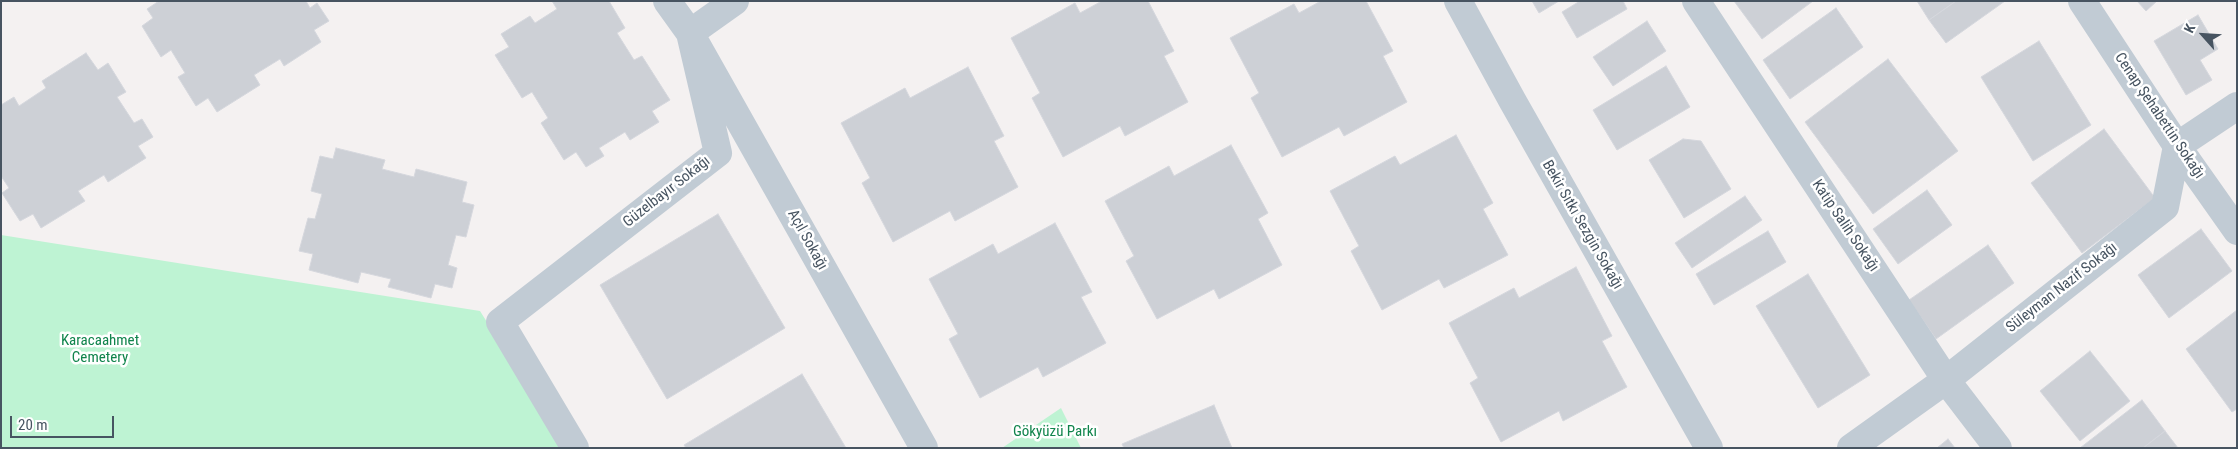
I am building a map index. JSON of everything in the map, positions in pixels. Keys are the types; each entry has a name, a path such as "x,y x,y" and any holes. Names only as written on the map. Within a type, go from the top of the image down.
{"street":[{"name":"Açıl Sokağı","path":"667,1 690,33 924,448"},
{"path":"690,33 735,1"},
{"name":"Bekir Sıtkı Sezgin Sokağı","path":"1458,1 1516,109 1709,448"},
{"name":"Katip Salih Sokağı","path":"1696,1 1946,380 1998,448"},
{"name":"Cenap Şehabettin Sokağı","path":"2082,1 2177,146 2237,231"},
{"name":"Güzelbayır Sokağı","path":"575,448 500,322 718,153 690,33"},
{"path":"2177,146 2237,106"},
{"name":"Süleyman Nazif Sokağı","path":"1851,448 1946,380 2165,207 2177,146"}],"green space":[{"name":"Karacaahmet Cemetery","path":"1,235 480,311 566,448 1,448"},
{"name":"Gökyüzü Parkı","path":"1061,408 1081,448 1002,448"}],"building":[{"path":"159,1 306,1 310,8 317,3 329,21 314,30 321,42 284,66 280,59 254,75 260,85 217,112 208,98 196,106 178,77 185,73 171,50 161,57 142,26 153,18 147,9"},
{"path":"552,1 609,1 625,28 617,33 634,60 642,56 670,100 652,111 659,122 630,140 625,132 599,148 604,156 586,167 576,152 564,160 541,123 548,118 532,92 522,98 495,55 509,47 501,34 530,16 535,23 557,9"},
{"path":"1102,1 1148,1 1174,51 1164,56 1188,102 1125,136 1120,126 1063,157 1032,98 1040,93 1011,38 1075,3 1080,13"},
{"path":"1321,1 1366,1 1393,51 1383,56 1407,102 1344,136 1339,127 1282,157 1251,98 1259,93 1230,38 1294,4 1299,13"},
{"path":"1532,1 1559,1 1539,13"},
{"path":"1580,1 1623,1 1627,9 1577,38 1562,12"},
{"path":"1734,1 1813,1 1762,39"},
{"path":"1917,1 1956,1 1929,20"},
{"path":"1956,1 2005,1 1946,43 1929,20"},
{"path":"2137,1 2157,1 2146,11"},
{"path":"1836,8 1863,47 1790,99 1763,60"},
{"path":"2198,15 2218,49 2200,60 2212,80 2186,95 2154,41"},
{"path":"1647,21 1666,51 1613,86 1593,57"},
{"path":"2039,41 2091,125 2033,161 1981,77"},
{"path":"86,53 98,70 108,63 126,92 117,97 134,123 142,119 153,137 138,146 146,158 108,182 104,175 78,191 85,201 41,228 33,214 20,221 2,193 9,188 1,176 1,105 14,97 19,106 46,88 42,81"},
{"path":"1888,59 1958,151 1873,214 1805,122"},
{"path":"1666,66 1690,107 1617,150 1593,110"},
{"path":"968,67 1004,136 994,141 1018,187 955,221 950,211 893,242 862,183 870,178 841,123 905,88 910,98"},
{"path":"2104,129 2155,198 2082,253 2031,183"},
{"path":"1456,135 1493,203 1483,209 1508,255 1444,288 1439,279 1382,310 1351,251 1359,246 1330,191 1395,156 1400,165"},
{"path":"1683,139 1701,141 1731,189 1684,218 1649,160"},
{"path":"1231,145 1268,213 1258,219 1282,265 1219,299 1214,289 1157,319 1126,261 1134,256 1105,201 1169,166 1174,176"},
{"path":"336,148 385,160 382,169 414,177 416,169 467,182 462,202 474,205 466,237 456,235 448,265 457,268 452,288 435,284 431,298 388,287 391,279 361,272 358,283 309,270 313,254 299,251 308,218 315,219 322,194 311,191 320,156 333,159"},
{"path":"1927,190 1952,225 1898,264 1873,229"},
{"path":"1745,196 1762,220 1692,268 1675,243"},
{"path":"718,214 785,328 667,399 600,285"},
{"path":"1055,223 1092,292 1081,297 1106,343 1043,377 1038,367 980,398 949,339 958,334 929,279 993,244 998,254"},
{"path":"2201,229 2232,271 2169,318 2138,275"},
{"path":"1768,231 1786,262 1714,305 1696,274"},
{"path":"1988,245 2014,283 1936,339 1909,300"},
{"path":"1576,267 1612,336 1602,341 1627,387 1563,421 1559,411 1501,442 1470,383 1478,378 1449,323 1514,288 1519,298"},
{"path":"1808,274 1870,375 1818,408 1756,306"},
{"path":"2237,310 2237,409 2232,412 2186,349"},
{"path":"2090,351 2130,401 2080,441 2040,391"},
{"path":"802,374 846,448 686,448 684,445"},
{"path":"2142,400 2165,431 2143,448 2080,448"},
{"path":"1214,405 1232,448 1124,448 1122,444"},
{"path":"2165,431 2178,448 2143,448"},
{"path":"1948,439 1955,448 1937,448"}]}
